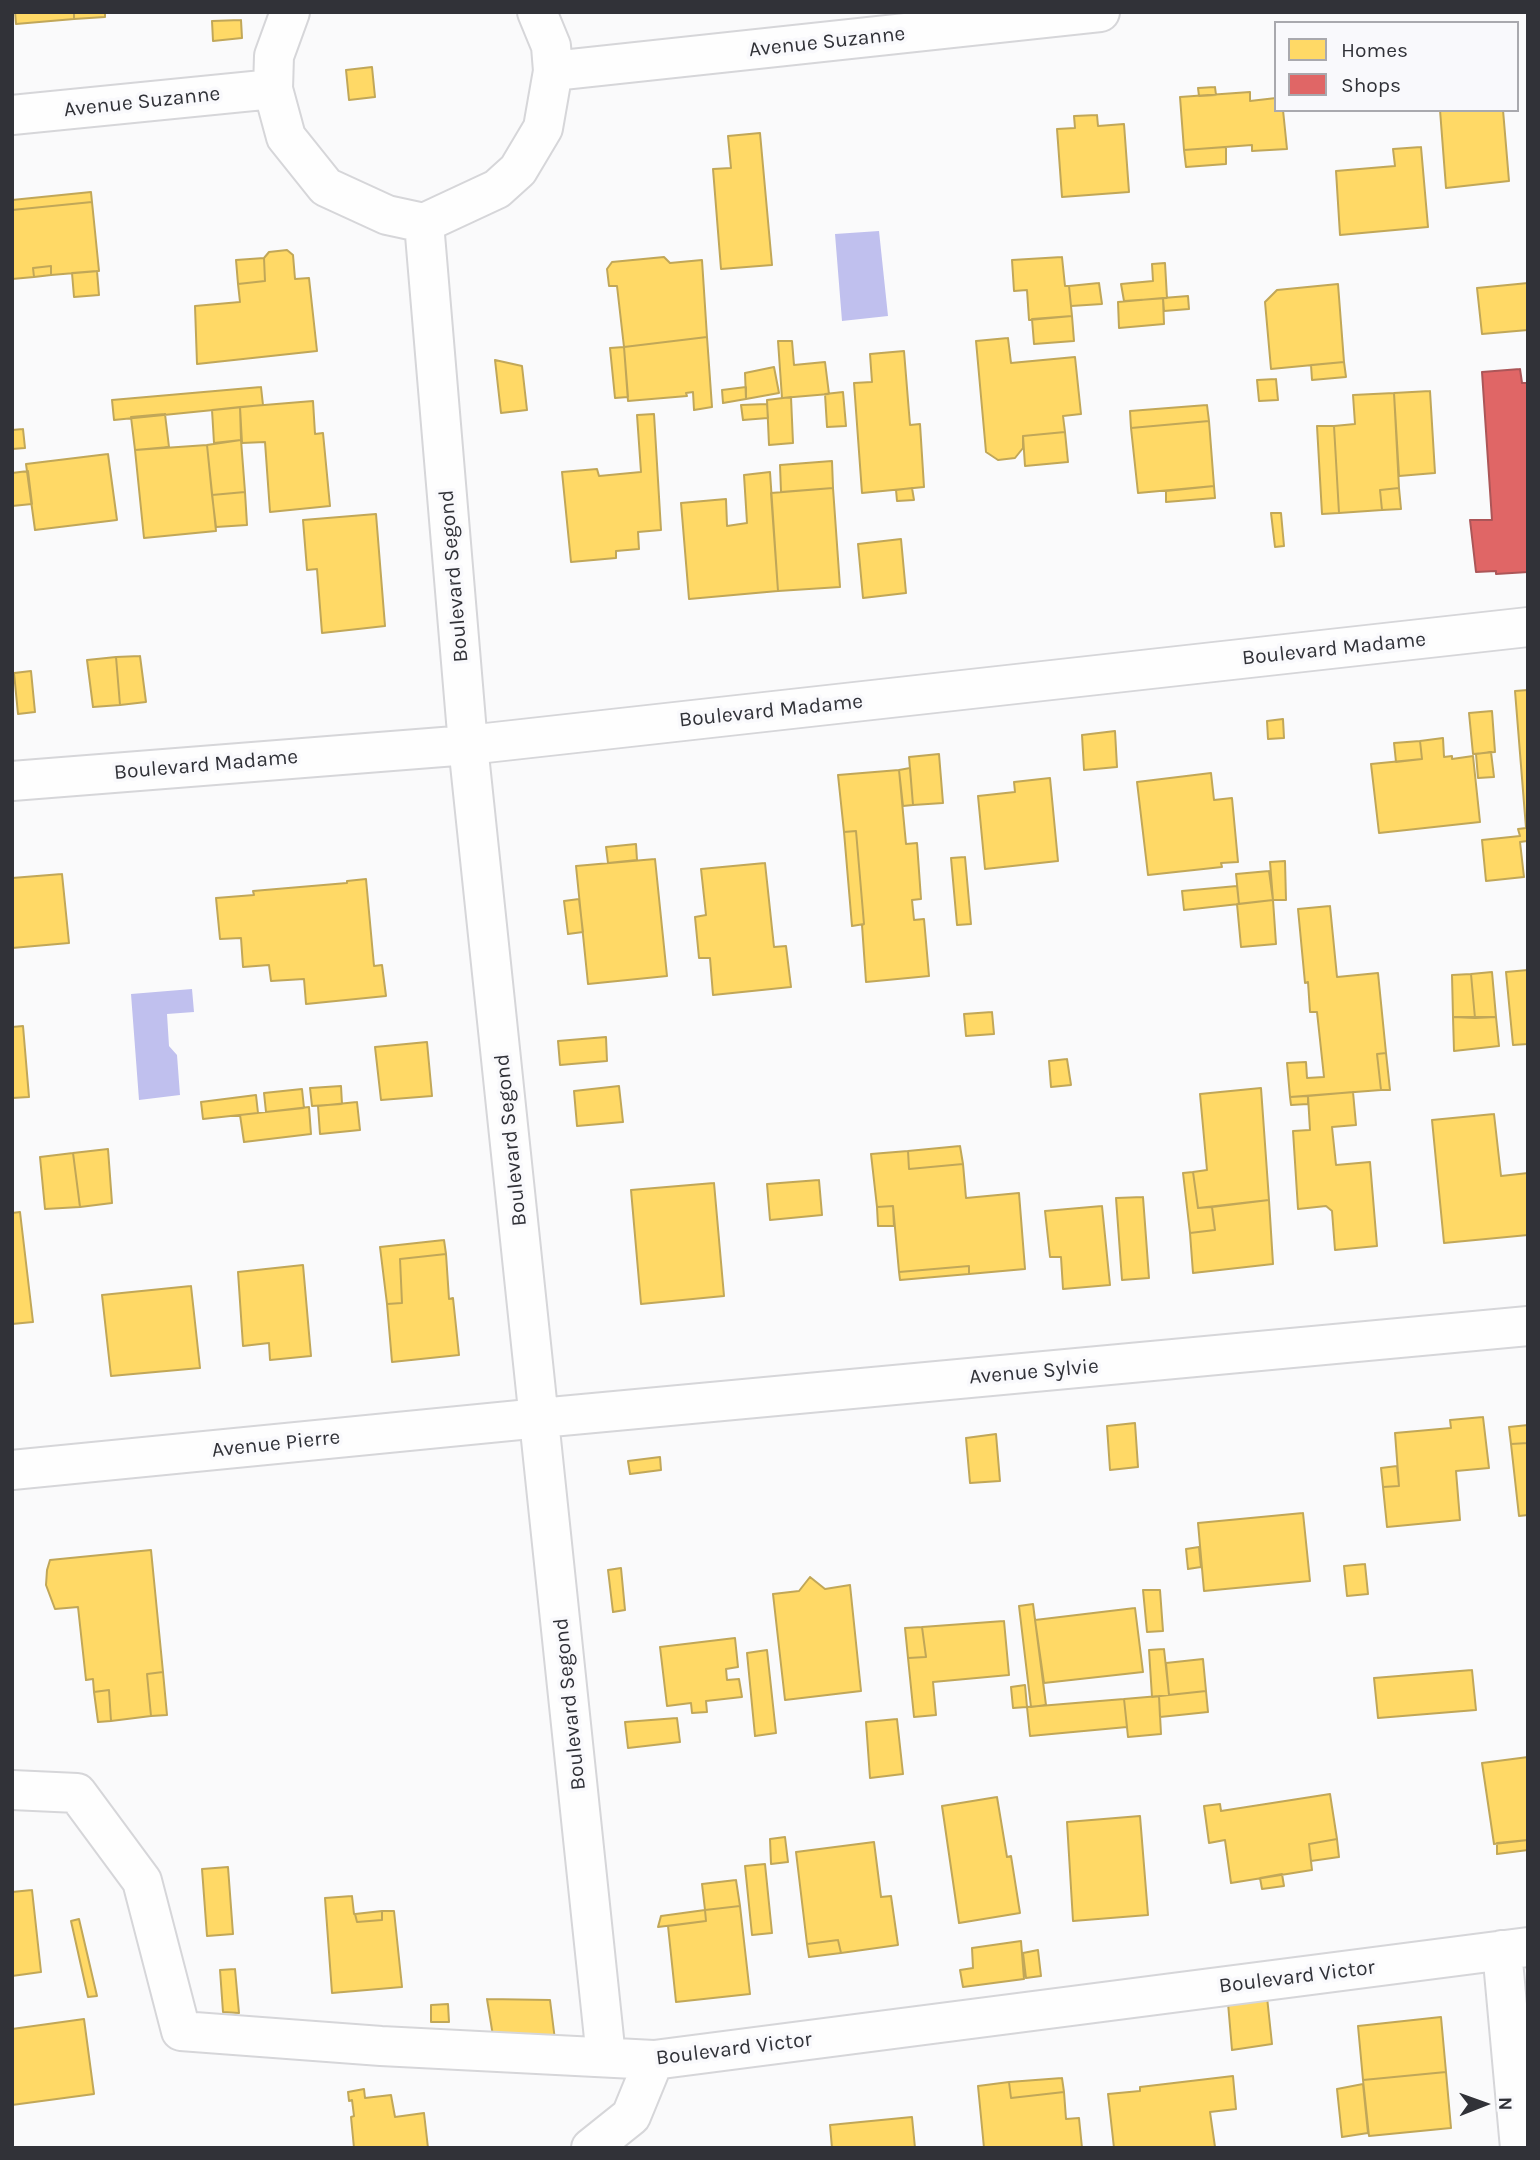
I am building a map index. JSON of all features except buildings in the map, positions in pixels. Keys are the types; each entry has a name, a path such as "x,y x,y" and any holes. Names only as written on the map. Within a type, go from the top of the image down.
{"street":[{"path":"290,12 274,56 273,89 286,137 326,187 387,215 425,223 497,189 518,170 543,128 553,71 551,46 537,12"},
{"name":"Avenue Suzanne","path":"553,71 1100,12"},
{"name":"Avenue Suzanne","path":"12,115 273,89"},
{"name":"Boulevard Segond","path":"425,223 468,745 606,2057"},
{"name":"Boulevard Madame","path":"12,780 468,745 1528,627"},
{"name":"Avenue Sylvie","path":"540,1418 1528,1326"},
{"name":"Avenue Pierre","path":"12,1470 540,1418"},
{"name":"Boulevard Victor","path":"12,1790 77,1793 142,1881 181,2031 381,2046 653,2060 1515,1949"},
{"path":"1515,1949 1520,2148"},
{"path":"591,2148 631,2116 653,2060"}],"water":[{"path":"879,231 888,316 842,321 835,234"},
{"path":"192,989 194,1012 167,1014 169,1046 177,1055 180,1095 139,1100 131,994"}]}
